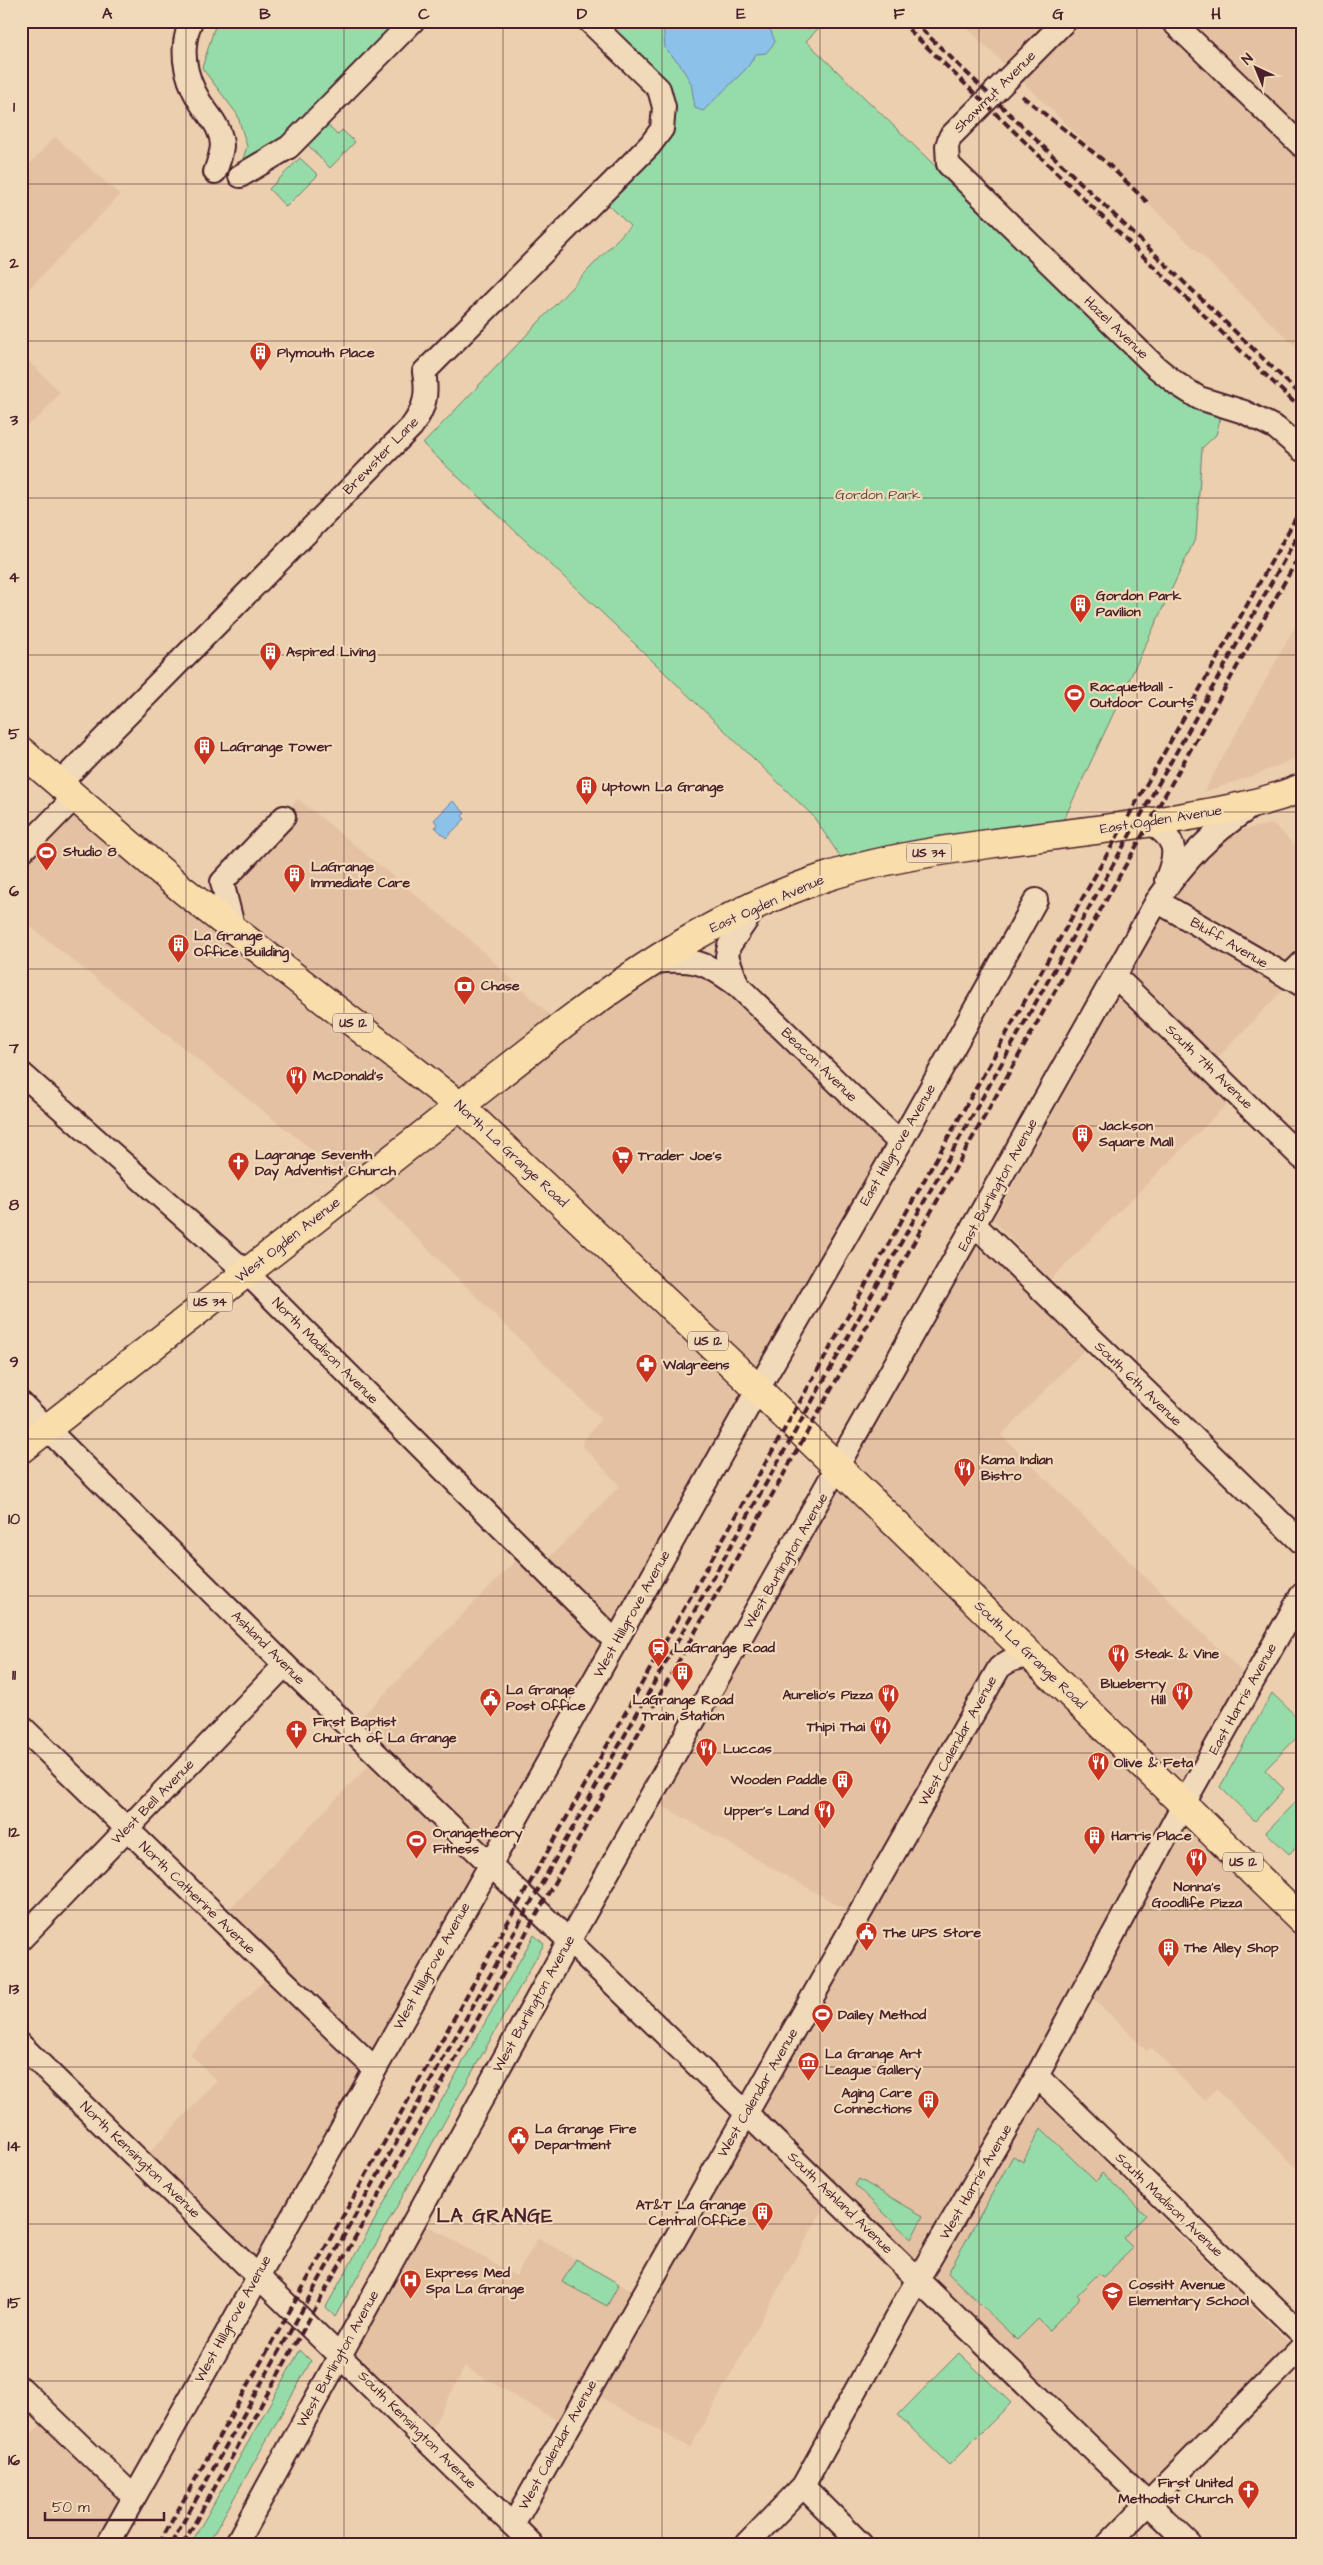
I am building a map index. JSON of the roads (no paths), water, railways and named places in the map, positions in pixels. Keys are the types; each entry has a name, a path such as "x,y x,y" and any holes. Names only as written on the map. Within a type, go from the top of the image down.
{"main road":[{"name":"US 12","path":"21,751 184,890 240,935"},
{"name":"East Ogden Avenue","path":"460,1106 616,985 694,937 756,906 823,878 908,857 981,845 1150,823 1252,806 1302,788"},
{"name":"North La Grange Road","path":"240,935 460,1106 758,1389"},
{"name":"West Ogden Avenue","path":"21,1449 48,1430 246,1272 460,1106"},
{"name":"South La Grange Road","path":"758,1389 1302,1920"}],"street":[{"path":"191,21 185,42 184,61 189,81 220,132 222,146 215,172"},
{"path":"240,176 289,147 413,21"},
{"name":"Brewster Lane","path":"21,852 67,790 412,426 422,412 426,400 424,372 650,145 662,129 664,107 659,89 589,21"},
{"name":"Shawmut Avenue","path":"954,170 946,156 950,137 1065,21"},
{"path":"1172,21 1302,146"},
{"name":"Hazel Avenue","path":"954,170 1156,367 1177,384 1199,398 1244,412 1276,428 1302,450"},
{"name":"East Burlington Avenue","path":"1157,901 1192,854 1227,823 1252,806"},
{"path":"240,935 222,882 284,817"},
{"name":"East Burlington Avenue","path":"838,1468 1157,901 1173,863 1174,846 1166,833 1150,823"},
{"name":"East Hillgrove Avenue","path":"758,1389 900,1143 1036,900"},
{"name":"Bluff Avenue","path":"1157,901 1297,975"},
{"name":"Beacon Avenue","path":"738,986 727,956 729,946 756,906"},
{"name":"Beacon Avenue","path":"653,962 673,960 700,963 720,973 738,986 900,1143"},
{"name":"South 7th Avenue","path":"1115,976 1302,1158"},
{"name":"North Madison Avenue","path":"21,1073 246,1272 616,1642"},
{"name":"South 6th Avenue","path":"975,1225 1302,1543"},
{"name":"West Hillgrove Avenue","path":"108,2544 758,1389"},
{"name":"Ashland Avenue","path":"21,1403 285,1665 490,1863"},
{"name":"West Burlington Avenue","path":"236,2544 570,1940 838,1468"},
{"name":"East Harris Avenue","path":"1183,1805 1302,1594"},
{"name":"West Calendar Avenue","path":"512,2525 999,1668 1009,1659 1022,1656 1033,1658"},
{"name":"West Bell Avenue","path":"21,1939 285,1665"},
{"name":"North Catherine Avenue","path":"21,1726 126,1830 375,2069"},
{"name":"West Harris Avenue","path":"747,2544 803,2486 918,2279 1037,2076 1183,1805"},
{"name":"South Ashland Avenue","path":"490,1863 1190,2544"},
{"name":"North Kensington Avenue","path":"21,2045 258,2275"},
{"name":"South Madison Avenue","path":"1037,2076 1302,2334"},
{"name":"South Kensington Avenue","path":"258,2275 532,2544"},
{"path":"1108,2544 1302,2347"},
{"path":"21,2388 134,2497"},
{"path":"803,2486 861,2544"}],"water":[{"path":"663,21 761,21 771,31 775,42 766,53 756,54 747,68 703,111 695,108 691,83 679,63 665,49"},
{"path":"453,801 465,813 462,816 465,819 446,838 435,827 437,824 434,820"}],"railway":[{"path":"900,21 1302,410"},
{"path":"913,21 1302,396"},
{"path":"1022,96 1108,164 1148,203"},
{"path":"159,2544 1302,507"},
{"path":"171,2544 1302,528"},
{"path":"183,2544 1302,551"}],"place":[{"name":"Plymouth Place","path":"261,372"},
{"name":"Gordon Park Pavilion","path":"1080,623"},
{"name":"Aspired Living","path":"270,671"},
{"name":"Racquetball - Outdoor Courts","path":"1074,714"},
{"name":"LaGrange Tower","path":"204,766"},
{"name":"Uptown La Grange","path":"586,806"},
{"name":"Studio 8","path":"47,871"},
{"name":"LaGrange Immediate Care","path":"295,894"},
{"name":"La Grange Office Building","path":"178,963"},
{"name":"Chase","path":"465,1005"},
{"name":"McDonald's","path":"297,1095"},
{"name":"Jackson Square Mall","path":"1083,1153"},
{"name":"Trader Joe's","path":"622,1175"},
{"name":"Lagrange Seventh Day Adventist Church","path":"239,1182"},
{"name":"Walgreens","path":"647,1384"},
{"name":"Kama Indian Bistro","path":"965,1487"},
{"name":"LaGrange Road","path":"658,1667"},
{"name":"Steak & Vine","path":"1119,1673"},
{"name":"LaGrange Road Train Station","path":"683,1691"},
{"name":"Blueberry Hill","path":"1182,1711"},
{"name":"Aurelio's Pizza","path":"889,1714"},
{"name":"La Grange Post Office","path":"490,1717"},
{"name":"Thipi Thai","path":"881,1746"},
{"name":"First Baptist Church of La Grange","path":"297,1749"},
{"name":"Luccas","path":"707,1768"},
{"name":"Olive & Feta","path":"1098,1782"},
{"name":"Wooden Paddle","path":"843,1799"},
{"name":"Upper's Land","path":"825,1830"},
{"name":"Harris Place","path":"1095,1855"},
{"name":"Orangetheory Fitness","path":"417,1860"},
{"name":"Nonna's Goodlife Pizza","path":"1197,1878"},
{"name":"The UPS Store","path":"867,1952"},
{"name":"The Alley Shop","path":"1168,1967"},
{"name":"Dailey Method","path":"822,2034"},
{"name":"La Grange Art League Gallery","path":"809,2081"},
{"name":"Aging Care Connections","path":"928,2120"},
{"name":"La Grange Fire Department","path":"519,2156"},
{"name":"AT&T La Grange Central Office","path":"762,2232"},
{"name":"Express Med Spa La Grange","path":"410,2300"},
{"name":"Cossitt Avenue Elementary School","path":"1113,2312"},
{"name":"First United Methodist Church","path":"1249,2510"}],"district":[{"name":"LA GRANGE","path":"495,2216"}],"park label":[{"name":"Gordon Park","path":"878,495"}]}
